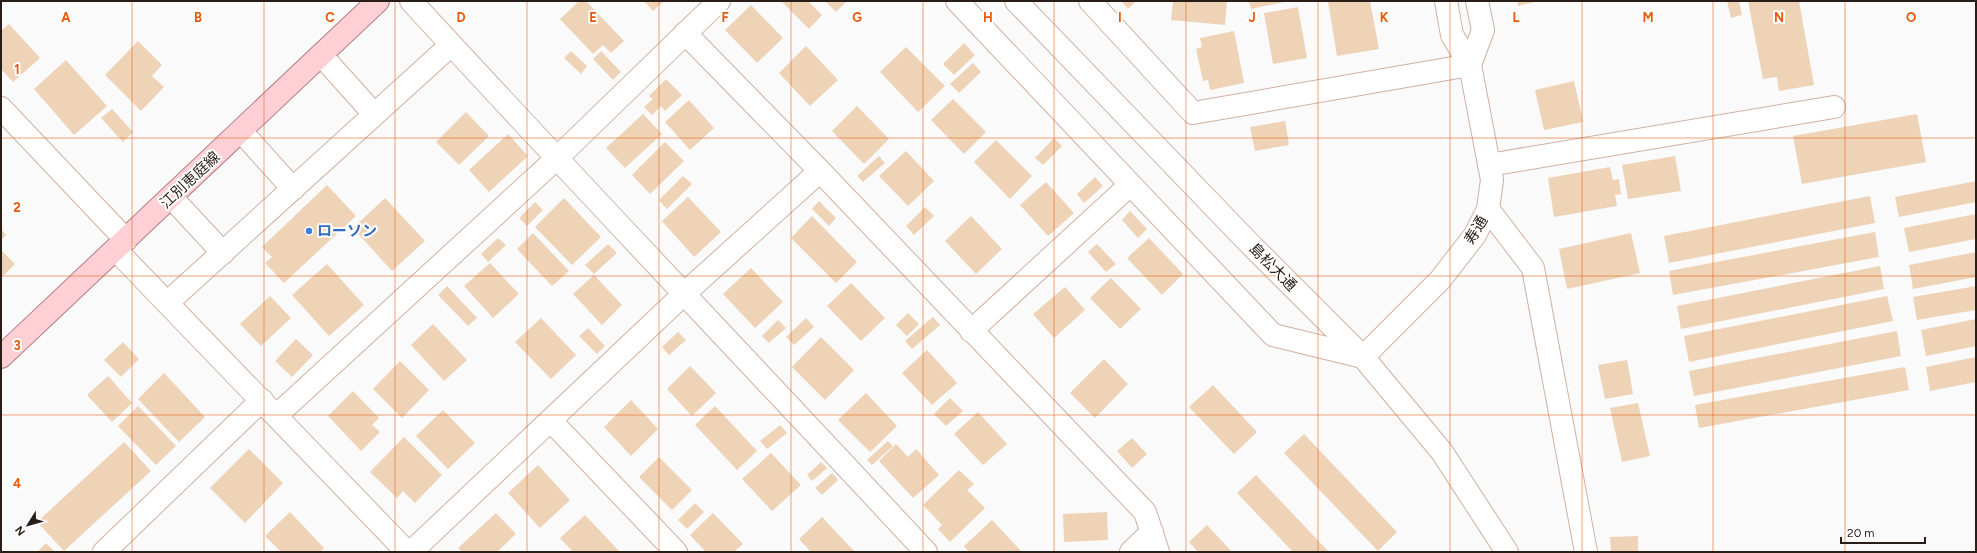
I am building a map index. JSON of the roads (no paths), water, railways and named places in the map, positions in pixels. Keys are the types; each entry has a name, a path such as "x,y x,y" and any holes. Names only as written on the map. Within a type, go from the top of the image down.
{"main road":[{"name":"江別恵庭線","path":"1,357 378,1"}],"street":[{"path":"411,1 556,158 685,293 926,552"},
{"path":"104,552 556,158 719,1"},
{"path":"957,1 1273,335 1363,357"},
{"name":"島松大通","path":"1016,1 1249,243 1363,357 1442,452 1507,552"},
{"path":"1090,1 1193,113 1470,65 1483,30 1477,1"},
{"name":"寿通","path":"1363,357 1440,280 1475,236 1488,209 1492,180 1470,65 1452,35 1446,1"},
{"path":"686,33 820,170 971,331 1145,512 1155,542 1131,552"},
{"path":"167,303 451,44"},
{"path":"320,56 374,114"},
{"path":"1489,165 1834,107"},
{"path":"1,108 121,245 167,303 407,552"},
{"path":"241,131 293,189"},
{"path":"411,552 552,422 685,293 820,170"},
{"path":"971,331 1130,185"},
{"path":"171,197 223,253"},
{"path":"1488,209 1533,268 1586,552"},
{"path":"552,422 676,552"}],"place":[{"name":"ローソン","path":"309,231"}]}
